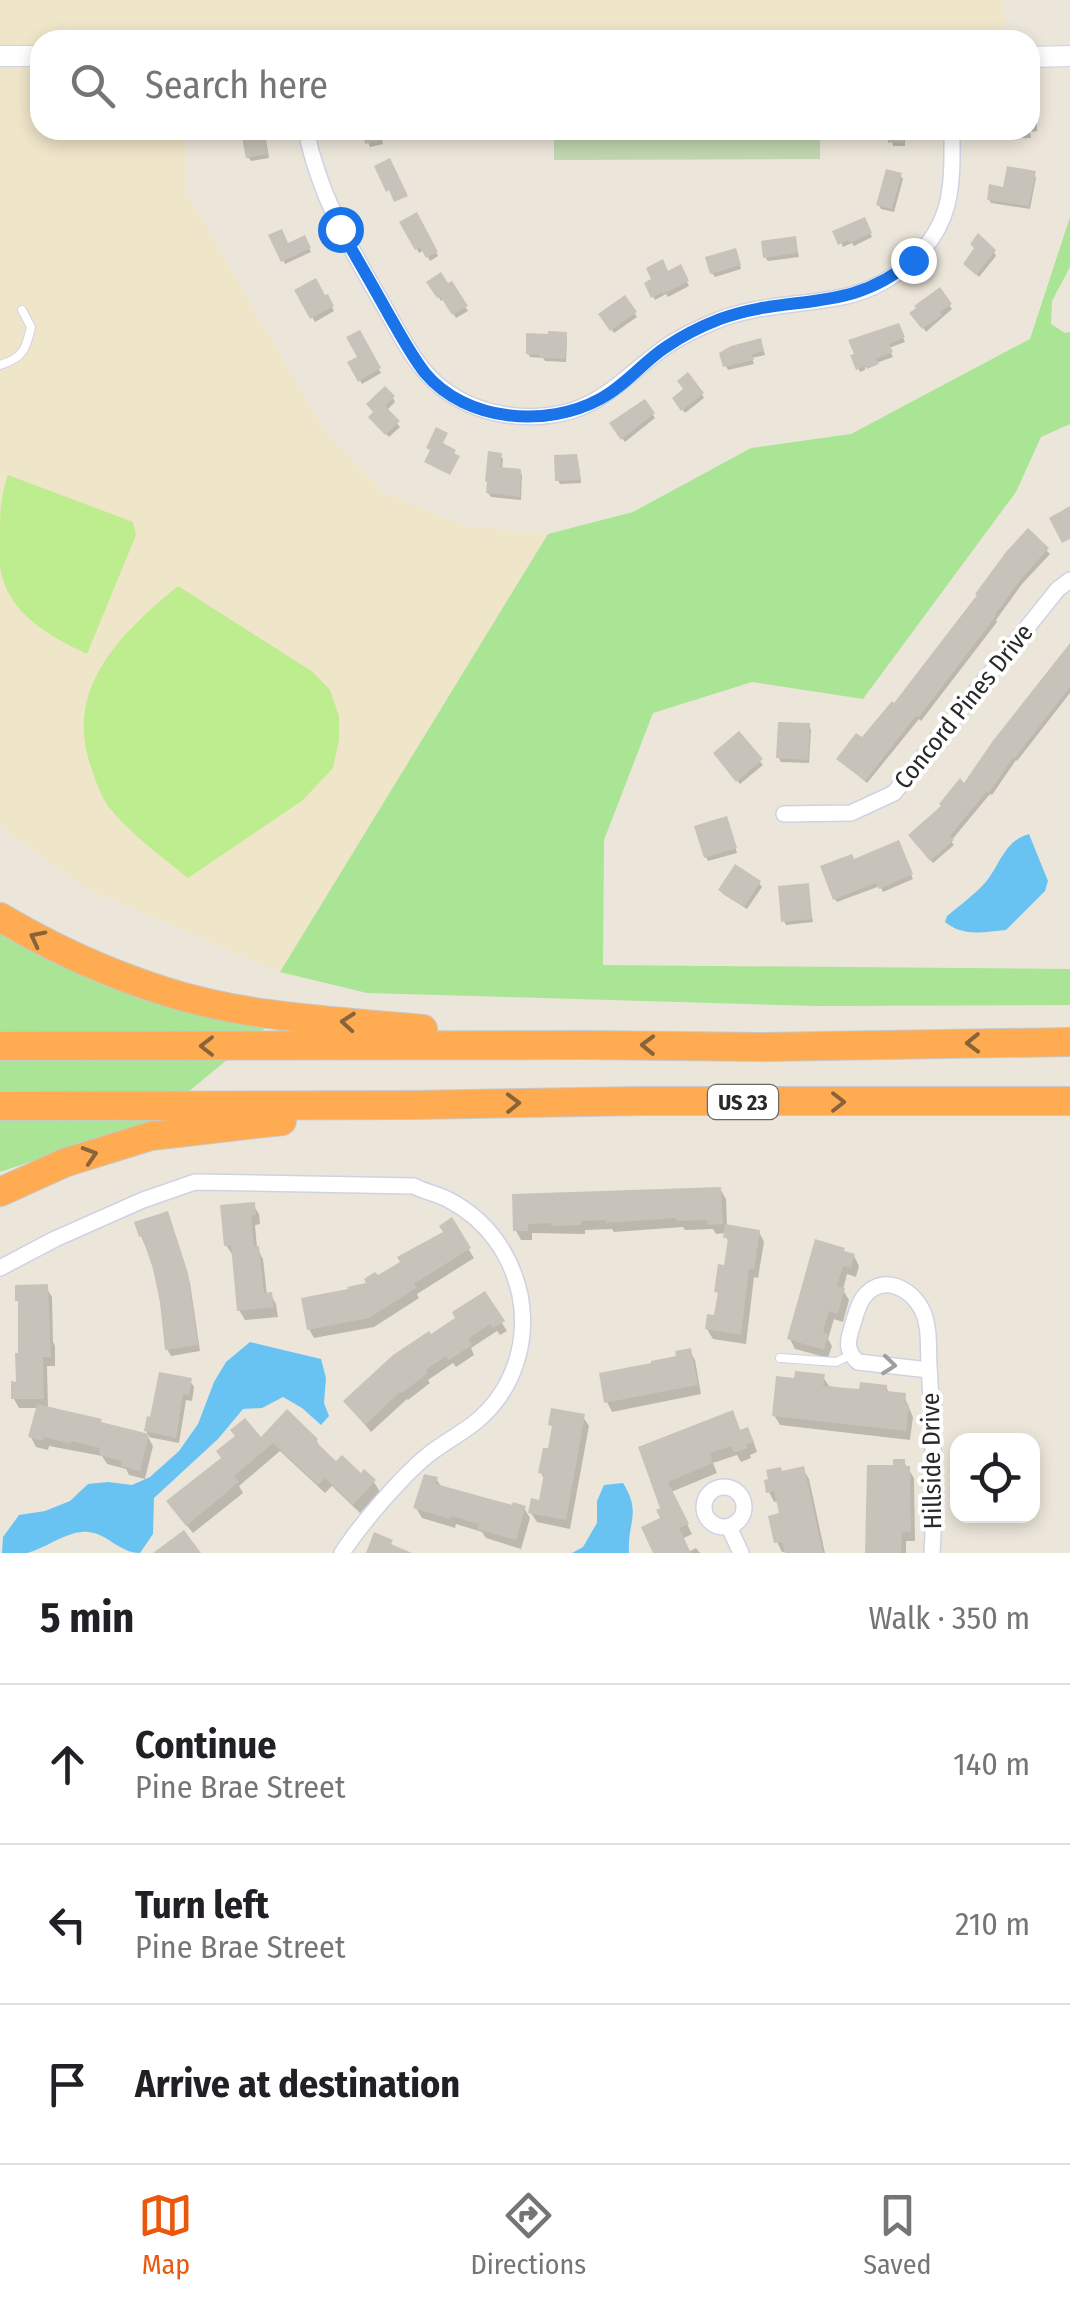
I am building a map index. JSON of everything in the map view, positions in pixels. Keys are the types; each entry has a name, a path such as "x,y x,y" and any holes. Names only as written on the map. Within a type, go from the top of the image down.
{"highway":[{"path":"0,917 82,960 168,993 234,1008 584,1045"},
{"path":"0,1046 764,1047 1070,1042"},
{"name":"US 23","path":"0,1106 1070,1101"},
{"path":"0,1192 64,1163 151,1136 416,1104"}],"street":[{"path":"0,56 30,56"},
{"path":"1040,56 1070,56"},
{"path":"308,140 320,183 340,229 426,374 459,400 527,417 569,411 605,396 665,348 720,319 762,308 849,295 881,284 898,273 928,242 940,223 946,206 952,140"},
{"name":"Concord Pines Drive","path":"784,814 852,814 894,793 1058,589 1070,580"},
{"path":"0,1268 143,1200 195,1182 414,1186 446,1198 470,1213 496,1238 515,1273 524,1316 519,1357 506,1388 480,1419 426,1457 342,1553"},
{"name":"Hillside Drive","path":"929,1370 858,1362 851,1355 848,1338 858,1305 875,1286 898,1286 912,1296 923,1313 927,1331 933,1444 932,1553"},
{"path":"728,1527 742,1553"}],"lane":[{"path":"0,365 15,360 27,345 32,327 22,310"},
{"path":"780,1358 836,1362 851,1355"}],"shaded area":[{"path":"0,0 1004,0 1005,30 30,30 30,140 185,140 186,192 324,430 381,491 464,526 548,534 280,972 83,887 0,826"}],"green space":[{"path":"554,140 820,140 820,159 554,160"},
{"path":"1070,217 1070,267 1052,301 1051,324 1070,332 1070,424 1041,437 1016,492 863,699 752,682 653,713 604,840 603,965 1070,969 1070,1005 818,1006 367,993 280,972 548,534 633,512 751,448 851,434 1030,339"},
{"path":"8,475 133,522 136,535 87,654 32,622 4,584 0,520"},
{"path":"178,586 313,672 330,690 339,716 333,768 303,800 188,878 138,838 108,806 89,761 84,733 93,684 105,662 138,622"},
{"path":"0,926 116,989 268,1026 154,1120 0,1172"}],"water":[{"path":"1029,834 1048,881 1045,891 1006,930 966,932 945,922 985,883 1008,848"},
{"path":"250,1342 321,1359 326,1378 324,1403 329,1416 321,1425 283,1397 262,1408 243,1409 218,1439 154,1498 153,1534 140,1553 88,1532 27,1553 2,1553 3,1537 19,1515 45,1511 70,1501 88,1484 132,1485 150,1477 179,1451 198,1424 226,1362"},
{"path":"623,1483 633,1510 629,1553 572,1553 583,1547 597,1523 597,1501 604,1485"}],"building":[{"path":"243,140 266,140 268,154 246,158"},
{"path":"390,158 408,196 394,202 374,166"},
{"path":"1007,166 1036,171 1029,206 987,200 989,184 1003,187"},
{"path":"886,169 902,173 892,209 876,205"},
{"path":"417,212 438,252 426,258 420,247 415,250 399,222"},
{"path":"865,217 872,233 838,245 832,231"},
{"path":"282,229 288,243 305,235 311,248 281,262 268,235"},
{"path":"978,233 996,250 976,275 963,264"},
{"path":"796,236 798,253 763,258 761,241"},
{"path":"736,248 741,265 710,274 705,257"},
{"path":"663,259 668,271 681,264 689,281 651,298 644,283 651,279 646,268"},
{"path":"441,272 448,283 452,281 468,306 452,315 426,282"},
{"path":"316,278 334,306 310,319 294,290"},
{"path":"940,287 952,304 922,329 909,313"},
{"path":"625,295 637,312 610,331 598,314"},
{"path":"899,323 905,337 889,344 893,352 876,359 879,364 856,370 848,340"},
{"path":"360,330 381,368 358,382 347,362 357,357 346,337"},
{"path":"567,332 565,359 526,354 526,333"},
{"path":"761,338 764,351 752,354 754,360 723,367 719,353"},
{"path":"688,372 704,393 681,411 672,398 683,389 677,381"},
{"path":"385,386 395,396 385,406 400,421 385,435 368,417 373,412 366,404"},
{"path":"645,399 655,413 621,440 609,423"},
{"path":"436,427 448,433 443,443 460,456 450,475 424,462"},
{"path":"488,451 502,453 500,467 521,469 520,497 486,493"},
{"path":"577,454 581,480 555,481 554,455"},
{"path":"1070,506 1070,539 1062,543 1049,518"},
{"path":"1028,528 1049,548 865,781 836,759 856,733 862,737 894,703"},
{"path":"1070,643 1070,687 989,793 950,836 954,840 930,861 908,835 941,806 960,778 964,783"},
{"path":"778,722 810,723 808,760 776,758"},
{"path":"739,731 763,759 736,782 713,753"},
{"path":"727,816 737,848 704,858 694,826"},
{"path":"899,840 913,874 879,889 876,883 833,900 820,866 852,854 854,859"},
{"path":"735,864 761,881 744,907 718,890"},
{"path":"809,883 812,919 781,922 778,886"},
{"path":"721,1187 723,1224 676,1218 606,1220 581,1221 581,1225 528,1224 528,1231 513,1231 512,1194"},
{"path":"255,1202 256,1215 251,1216 254,1247 259,1246 264,1293 272,1292 274,1307 237,1311 231,1245 224,1246 220,1205"},
{"path":"168,1211 188,1273 198,1345 165,1350 153,1269 134,1222"},
{"path":"452,1217 471,1248 369,1318 307,1330 301,1298 366,1283 364,1279 375,1272 378,1275 400,1262 397,1257 443,1232 439,1226"},
{"path":"725,1224 760,1230 754,1269 749,1269 741,1335 705,1329 707,1314 714,1315 718,1264 724,1265 728,1238 723,1238"},
{"path":"815,1239 855,1254 851,1268 843,1266 837,1286 845,1288 838,1314 829,1311 823,1332 828,1334 824,1350 787,1339"},
{"path":"48,1284 51,1357 43,1357 44,1399 11,1399 18,1353 15,1285"},
{"path":"485,1291 505,1321 493,1328 490,1324 468,1339 472,1345 426,1370 428,1373 400,1392 365,1425 343,1401 393,1355 455,1318 452,1312"},
{"path":"691,1348 698,1385 604,1403 599,1373 651,1363"},
{"path":"795,1371 825,1374 823,1386 859,1389 860,1382 887,1385 887,1391 906,1393 906,1431 772,1416 776,1376 794,1378"},
{"path":"159,1372 192,1378 189,1395 183,1394 176,1438 144,1431"},
{"path":"37,1404 149,1434 140,1471 99,1455 100,1448 28,1437"},
{"path":"551,1408 585,1414 566,1520 528,1513 531,1498 539,1500 544,1474 538,1473 543,1448 548,1448"},
{"path":"287,1409 336,1461 342,1455 361,1473 364,1469 376,1480 353,1505 325,1478 318,1485 273,1443 234,1476 239,1482 186,1526 166,1501 221,1458 216,1451 235,1436 230,1430 245,1418 261,1437"},
{"path":"733,1410 740,1430 748,1427 754,1442 734,1453 731,1446 710,1453 713,1463 668,1482 689,1524 679,1528 691,1553 653,1553 641,1527 660,1518 656,1510 660,1508 638,1447"},
{"path":"893,1459 905,1459 905,1466 910,1466 911,1532 902,1532 901,1553 865,1553 867,1465 893,1465"},
{"path":"804,1466 823,1553 785,1553 782,1542 774,1543 768,1516 779,1513 774,1491 766,1493 766,1470"},
{"path":"424,1474 438,1477 436,1484 526,1506 516,1540 477,1529 479,1524 413,1508"},
{"path":"184,1530 201,1553 153,1553"},
{"path":"374,1532 393,1540 391,1544 412,1553 366,1553"}],"route":[{"path":"340,229 426,374 459,400 510,416 527,417 588,405 665,348 720,319 860,292 881,284 913,260"}]}
